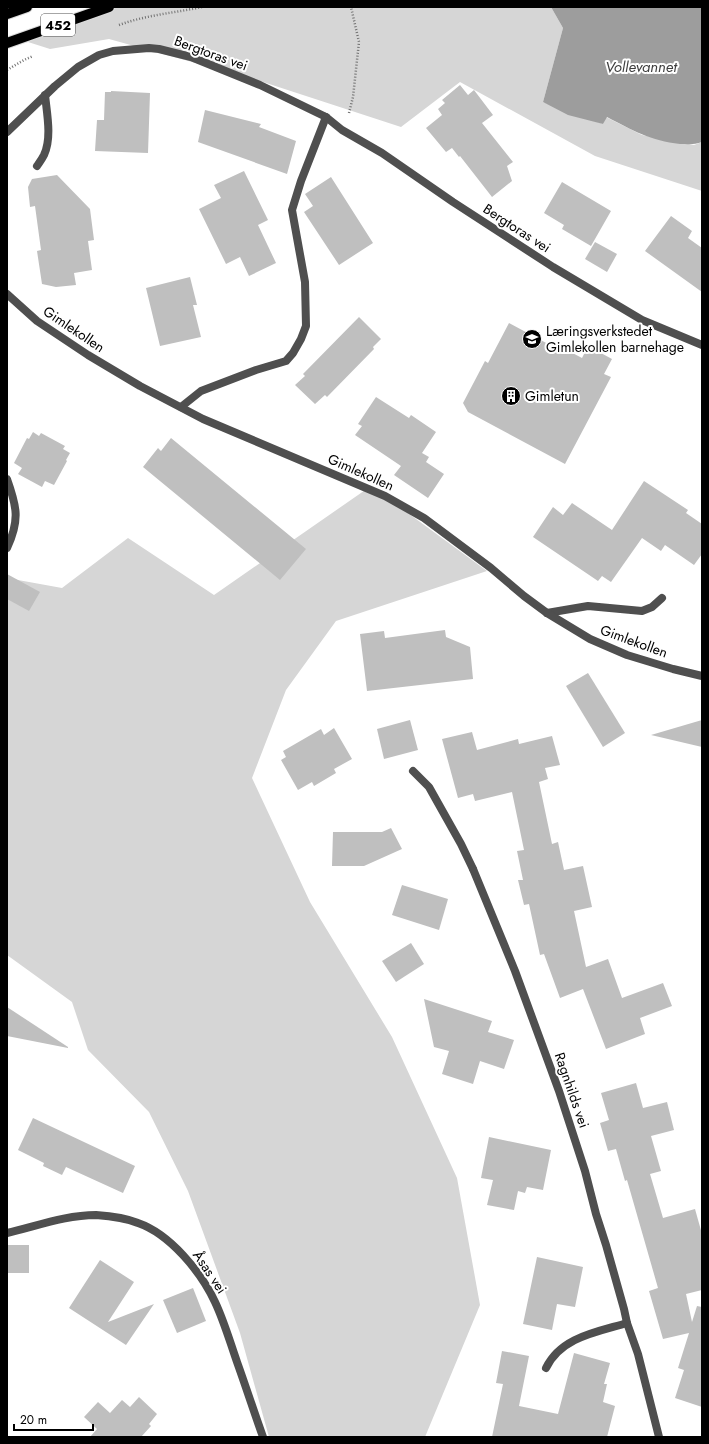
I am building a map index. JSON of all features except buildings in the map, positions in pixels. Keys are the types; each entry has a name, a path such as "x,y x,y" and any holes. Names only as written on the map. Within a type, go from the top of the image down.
{"main road":[{"name":"452","path":"7,14 27,7"},
{"name":"452","path":"7,43 109,7"}],"street":[{"name":"Bergtoras vei","path":"7,132 78,67 99,55 113,51 135,48 154,48 191,57 260,85 326,117 342,130 382,153 553,267 642,320 702,345"},
{"path":"37,166 44,155 47,144 48,128 45,96"},
{"path":"181,407 201,391 256,370 286,361 293,353 301,339 306,326 305,282 292,210 326,117"},
{"name":"Gimlekollen","path":"7,294 37,321 88,355 203,419 385,496 424,518 491,568 547,613 590,639 627,655 702,676"},
{"path":"7,479 13,496 17,520 7,548"},
{"path":"547,613 588,606 642,612 652,608 662,598"},
{"name":"Ragnhilds vei","path":"413,771 429,787 461,844 518,977 559,1091 585,1171 627,1323 638,1354 658,1437"},
{"name":"Åsas vei","path":"7,1232 66,1217 96,1215 138,1223 156,1232 180,1251 199,1273 215,1301 263,1437"},
{"path":"546,1368 548,1362 560,1348 582,1336 627,1323"}],"path":[{"path":"117,25 144,18 202,7"},
{"path":"342,130 347,119 353,97 359,42 351,7"},
{"path":"7,70 38,54"}],"shaded area":[{"path":"107,7 551,7 563,28 543,102 603,124 606,117 642,135 694,145 702,142 702,191 595,156 460,82 401,127 257,80 109,39 50,49 28,42"},
{"path":"371,486 487,571 336,621 286,690 252,778 310,902 392,1037 457,1178 480,1305 425,1437 269,1437 240,1333 188,1191 149,1112 88,1050 72,1002 7,955 7,578 62,588 128,538 214,595"}],"water":[{"name":"Vollevannet","path":"551,7 702,7 702,142 694,144 670,143 651,138 607,117 603,124 568,115 543,102 563,28"}],"place":[{"name":"Læringsverkstedet Gimlekollen barnehage","path":"532,339"},
{"name":"Gimletun","path":"511,396"}]}
